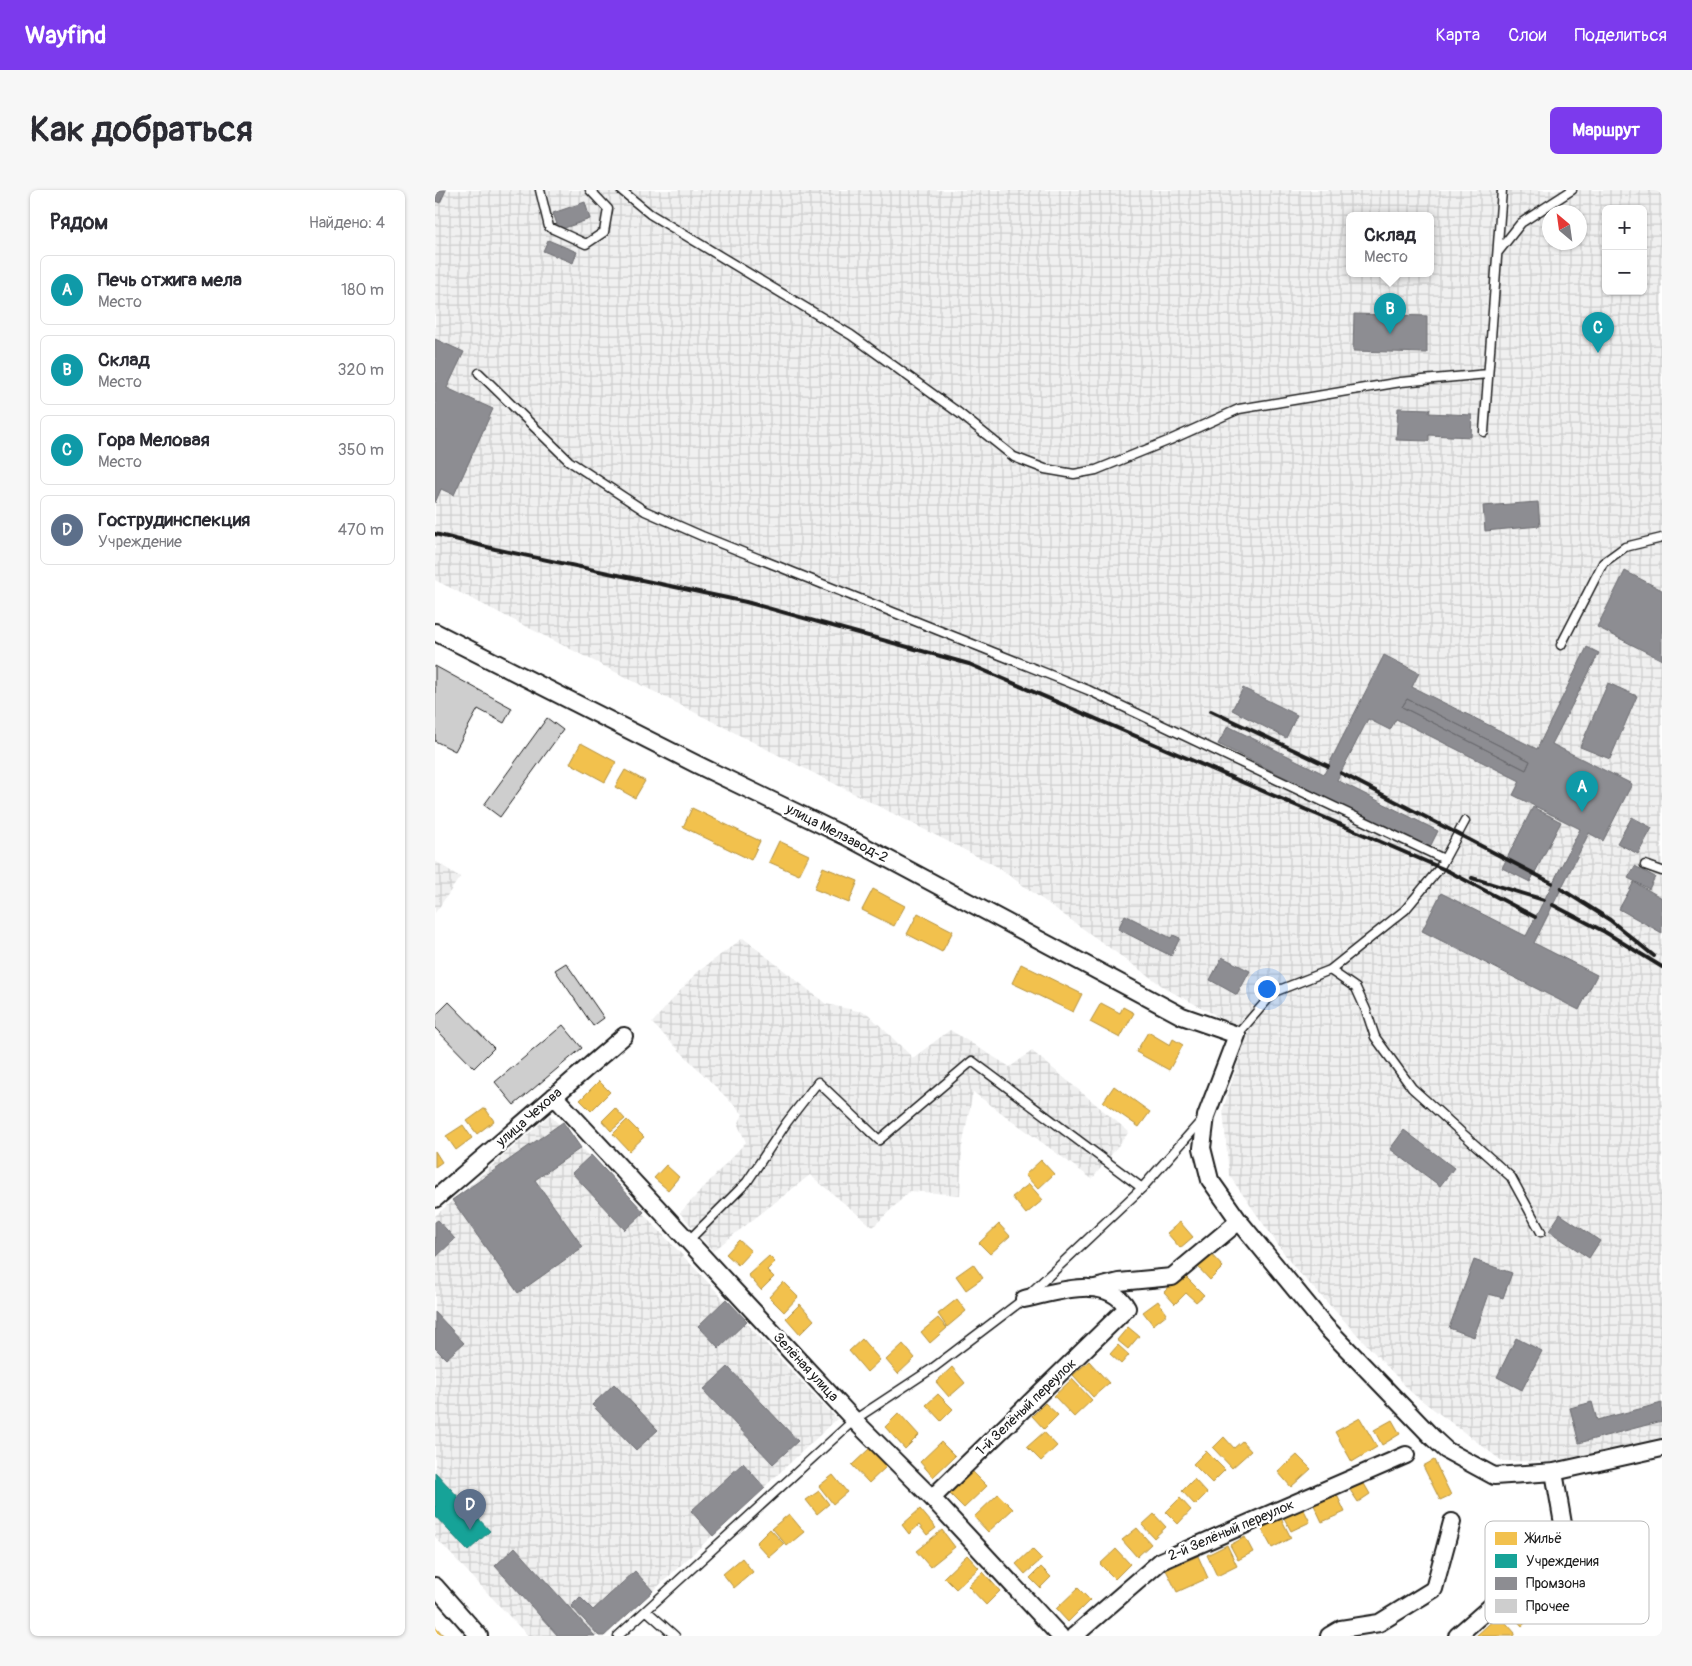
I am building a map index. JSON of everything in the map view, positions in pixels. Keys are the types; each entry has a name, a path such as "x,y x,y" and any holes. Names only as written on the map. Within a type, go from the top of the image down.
{"street":[{"name":"улица Мелзавод-2","path":"435,632 696,764 845,836 1182,1016 1237,1035"},
{"path":"1237,1035 1206,1116 1202,1148 1210,1180 1239,1220 1326,1327 1446,1450 1494,1476 1554,1472 1662,1448"},
{"name":"улица Чехова","path":"435,1199 623,1036"},
{"name":"Зелёная улица","path":"554,1096 854,1420 932,1498 1056,1635"},
{"path":"1024,1300 1063,1290 1093,1289 1119,1282 1172,1277 1239,1220"},
{"name":"1-й Зелёный переулок","path":"932,1498 1121,1316 1127,1308 1123,1300 1104,1290 1093,1289"},
{"name":"2-й Зелёный переулок","path":"1074,1636 1161,1561 1407,1455"},
{"path":"1554,1472 1563,1521"},
{"path":"1329,1636 1341,1630 1379,1623 1434,1589 1452,1522"},
{"path":"435,1586 479,1636"},
{"path":"1457,1636 1485,1612"}],"lane":[{"path":"540,190 549,228 586,244 604,232 608,209 591,190"},
{"path":"621,190 650,214 851,335 959,413 1014,457 1045,469 1074,474 1096,470 1239,409 1401,382 1488,374"},
{"path":"1484,432 1502,190"},
{"path":"1498,252 1521,223 1572,190"},
{"path":"479,372 569,461 645,511 702,536 1088,690 1444,859"},
{"path":"1561,645 1603,563 1625,547 1662,538"},
{"path":"1237,1035 1274,992 1330,970 1405,910 1444,859 1465,821"},
{"path":"1645,865 1662,871"},
{"path":"1330,970 1356,988 1367,1010 1375,1037 1412,1088 1511,1177 1541,1232"},
{"path":"688,1241 747,1182 787,1122 819,1082 879,1140 972,1061 1142,1188"},
{"path":"618,1636 854,1420 933,1368 1024,1300 1142,1188 1206,1116"},
{"path":"647,1611 675,1636"}],"shaded area":[{"path":"435,190 1662,190 1662,1440 1569,1462 1502,1461 1412,1393 1293,1266 1229,1175 1223,1109 1248,1032 1168,990 996,866 435,580"},
{"path":"435,861 460,877 435,913"},
{"path":"743,938 826,1004 867,1013 913,1058 950,1030 1010,1067 1032,1051 1129,1132 1092,1179 973,1092 962,1147 960,1195 910,1191 873,1227 810,1175 713,1251 680,1213 746,1142 738,1125 743,1114 652,1023 695,974"},
{"path":"550,1115 837,1419 605,1636 528,1636 435,1537 435,1216"}],"building: Жильё":[{"path":"581,743 616,762 605,782 570,763"},
{"path":"625,770 645,781 635,798 615,787"},
{"path":"692,808 760,841 751,860 683,827"},
{"path":"779,841 809,855 799,875 769,862"},
{"path":"823,867 858,881 849,903 814,889"},
{"path":"873,889 905,906 894,926 862,910"},
{"path":"918,913 953,931 942,952 907,934"},
{"path":"1021,964 1082,994 1073,1012 1012,983"},
{"path":"1101,1003 1120,1013 1123,1007 1134,1013 1120,1038 1090,1022"},
{"path":"1148,1032 1170,1045 1173,1039 1183,1045 1169,1070 1136,1052"},
{"path":"599,1081 610,1092 591,1111 580,1100"},
{"path":"1114,1086 1150,1112 1139,1127 1103,1102"},
{"path":"485,1108 494,1121 477,1134 467,1121"},
{"path":"615,1108 625,1119 611,1131 602,1121"},
{"path":"627,1120 644,1137 629,1151 613,1134"},
{"path":"463,1125 472,1138 456,1150 446,1136"},
{"path":"435,1151 442,1162 435,1167"},
{"path":"1041,1160 1054,1174 1038,1189 1025,1175"},
{"path":"666,1165 679,1177 668,1190 654,1178"},
{"path":"1029,1184 1043,1200 1026,1214 1012,1197"},
{"path":"1180,1222 1193,1237 1180,1248 1167,1233"},
{"path":"999,1224 1010,1236 990,1254 979,1243"},
{"path":"739,1240 751,1251 738,1265 726,1254"},
{"path":"1209,1252 1223,1267 1210,1280 1196,1265"},
{"path":"769,1256 775,1262 767,1270 774,1277 761,1290 748,1275"},
{"path":"973,1264 983,1278 966,1290 956,1276"},
{"path":"1183,1274 1204,1295 1196,1302 1186,1293 1175,1304 1164,1292"},
{"path":"783,1282 798,1297 784,1312 769,1297"},
{"path":"957,1299 966,1311 947,1327 938,1314"},
{"path":"1158,1301 1167,1314 1153,1325 1143,1312"},
{"path":"800,1304 814,1320 800,1334 786,1318"},
{"path":"938,1318 947,1328 930,1343 921,1332"},
{"path":"1128,1327 1139,1336 1128,1349 1117,1340"},
{"path":"862,1339 880,1360 867,1372 849,1351"},
{"path":"903,1344 915,1358 898,1374 886,1360"},
{"path":"1118,1345 1129,1355 1121,1364 1110,1354"},
{"path":"1089,1361 1109,1383 1093,1397 1073,1375"},
{"path":"952,1367 965,1383 949,1397 936,1382"},
{"path":"1072,1379 1092,1400 1074,1417 1054,1396"},
{"path":"938,1394 953,1409 941,1421 926,1405"},
{"path":"1045,1403 1058,1415 1044,1429 1032,1416"},
{"path":"899,1413 919,1435 905,1449 885,1427"},
{"path":"1360,1418 1377,1447 1352,1462 1335,1432"},
{"path":"1392,1420 1400,1434 1382,1445 1374,1430"},
{"path":"1044,1432 1057,1446 1041,1461 1027,1447"},
{"path":"1224,1437 1234,1448 1242,1441 1251,1451 1232,1468 1213,1448"},
{"path":"941,1442 955,1456 933,1477 920,1462"},
{"path":"870,1448 887,1466 869,1483 852,1465"},
{"path":"1206,1451 1225,1470 1212,1483 1193,1464"},
{"path":"1297,1455 1311,1469 1291,1487 1278,1472"},
{"path":"1434,1460 1451,1495 1440,1500 1423,1466"},
{"path":"972,1471 987,1486 964,1508 949,1493"},
{"path":"833,1475 847,1492 833,1504 819,1486"},
{"path":"1194,1479 1207,1493 1195,1505 1182,1491"},
{"path":"1363,1482 1370,1494 1358,1502 1350,1490"},
{"path":"819,1491 829,1504 817,1514 806,1500"},
{"path":"998,1494 1013,1509 988,1532 974,1517"},
{"path":"1337,1495 1345,1512 1322,1522 1314,1505"},
{"path":"1180,1498 1191,1510 1178,1524 1166,1512"},
{"path":"1303,1508 1310,1522 1291,1531 1284,1518"},
{"path":"920,1509 936,1528 927,1535 919,1525 909,1534 902,1525"},
{"path":"789,1514 804,1532 787,1546 772,1528"},
{"path":"1154,1514 1166,1527 1154,1538 1142,1525"},
{"path":"1281,1518 1291,1538 1272,1548 1261,1528"},
{"path":"1137,1528 1151,1544 1137,1557 1122,1540"},
{"path":"770,1529 784,1544 769,1557 756,1543"},
{"path":"942,1530 955,1547 930,1567 916,1551"},
{"path":"1245,1537 1253,1552 1238,1560 1230,1545"},
{"path":"1227,1545 1237,1566 1217,1576 1207,1555"},
{"path":"1032,1549 1042,1559 1025,1574 1016,1564"},
{"path":"1116,1549 1130,1564 1115,1579 1100,1564"},
{"path":"967,1555 979,1568 956,1589 944,1577"},
{"path":"1198,1556 1208,1578 1177,1592 1166,1570"},
{"path":"742,1558 753,1572 734,1588 723,1574"},
{"path":"1041,1567 1051,1577 1040,1588 1030,1578"},
{"path":"983,1572 1000,1591 986,1605 968,1586"},
{"path":"1078,1588 1090,1600 1068,1622 1056,1609"},
{"path":"1489,1624 1507,1624 1515,1633 1513,1636 1476,1636"},
{"path":"435,1626 444,1636 435,1636"}],"building: Учреждения":[{"path":"435,1472 490,1531 468,1551 435,1516"}],"building: Промзона":[{"path":"435,190 446,190 440,203 435,201"},
{"path":"585,202 590,219 559,230 553,213"},
{"path":"548,240 577,252 573,263 543,251"},
{"path":"1354,314 1427,316 1427,353 1353,351"},
{"path":"435,339 464,352 447,388 493,409 454,495 441,489 435,503"},
{"path":"1398,408 1430,409 1429,413 1472,415 1471,437 1429,435 1429,441 1396,440"},
{"path":"1538,502 1540,526 1485,531 1483,506"},
{"path":"1625,571 1662,590 1662,660 1597,627"},
{"path":"1587,647 1599,653 1552,744 1632,784 1603,841 1589,833 1534,943 1597,975 1579,1010 1422,931 1441,893 1526,936 1580,829 1513,795 1520,781 1396,719 1390,730 1368,719 1337,780 1438,831 1429,849 1218,744 1228,726 1324,774 1384,655 1419,673 1412,687 1537,749","holes":["1407,699 1530,761 1526,770 1402,707"]},
{"path":"1608,683 1637,696 1610,759 1580,747"},
{"path":"1243,688 1297,715 1286,738 1232,710"},
{"path":"1407,699 1530,761 1526,770 1402,707"},
{"path":"1533,807 1561,822 1530,882 1502,868"},
{"path":"1632,817 1652,828 1638,854 1617,843"},
{"path":"1635,866 1655,877 1649,889 1628,878"},
{"path":"1634,882 1662,898 1662,933 1619,909"},
{"path":"1125,915 1171,938 1173,935 1180,938 1171,956 1118,929"},
{"path":"1222,957 1250,971 1237,995 1210,980"},
{"path":"563,1122 581,1148 535,1180 583,1247 518,1293 452,1200"},
{"path":"1404,1130 1454,1168 1440,1186 1390,1149"},
{"path":"591,1155 644,1212 625,1230 572,1173"},
{"path":"1560,1214 1600,1241 1589,1258 1549,1231"},
{"path":"438,1220 455,1239 435,1258 435,1222"},
{"path":"1474,1260 1512,1273 1503,1298 1489,1294 1474,1337 1449,1328"},
{"path":"726,1299 747,1321 719,1348 698,1326"},
{"path":"435,1312 464,1343 446,1359 435,1348"},
{"path":"1516,1338 1542,1351 1522,1390 1497,1377"},
{"path":"728,1367 798,1441 773,1464 703,1390"},
{"path":"614,1384 658,1430 636,1450 592,1405"},
{"path":"1592,1402 1597,1420 1662,1403 1662,1421 1579,1443 1570,1408"},
{"path":"743,1463 765,1488 713,1536 691,1511"},
{"path":"515,1547 595,1636 558,1636 495,1566"},
{"path":"635,1571 653,1591 604,1636 599,1636 571,1606 580,1597 593,1610"}],"building: Прочее":[{"path":"435,666 512,708 504,723 478,709 455,751 435,741"},
{"path":"547,718 563,730 500,817 484,805"},
{"path":"566,963 604,1018 593,1026 555,970"},
{"path":"449,1002 494,1048 474,1068 435,1028 435,1016"},
{"path":"563,1025 582,1048 514,1105 495,1082"}],"railway":[{"path":"435,534 495,549 746,602 969,664 1448,871 1535,917"},
{"path":"1211,711 1328,766"},
{"path":"1341,773 1552,883"},
{"path":"1472,878 1544,900"},
{"path":"1561,889 1610,920 1654,956"},
{"path":"1553,905 1605,932 1662,967"}],"place":[{"name":"Склад","path":"1390,334"},
{"name":"Гора Меловая","path":"1598,353"},
{"name":"Печь отжига мела","path":"1582,812"},
{"name":"Гострудинспекция","path":"470,1530"}]}
